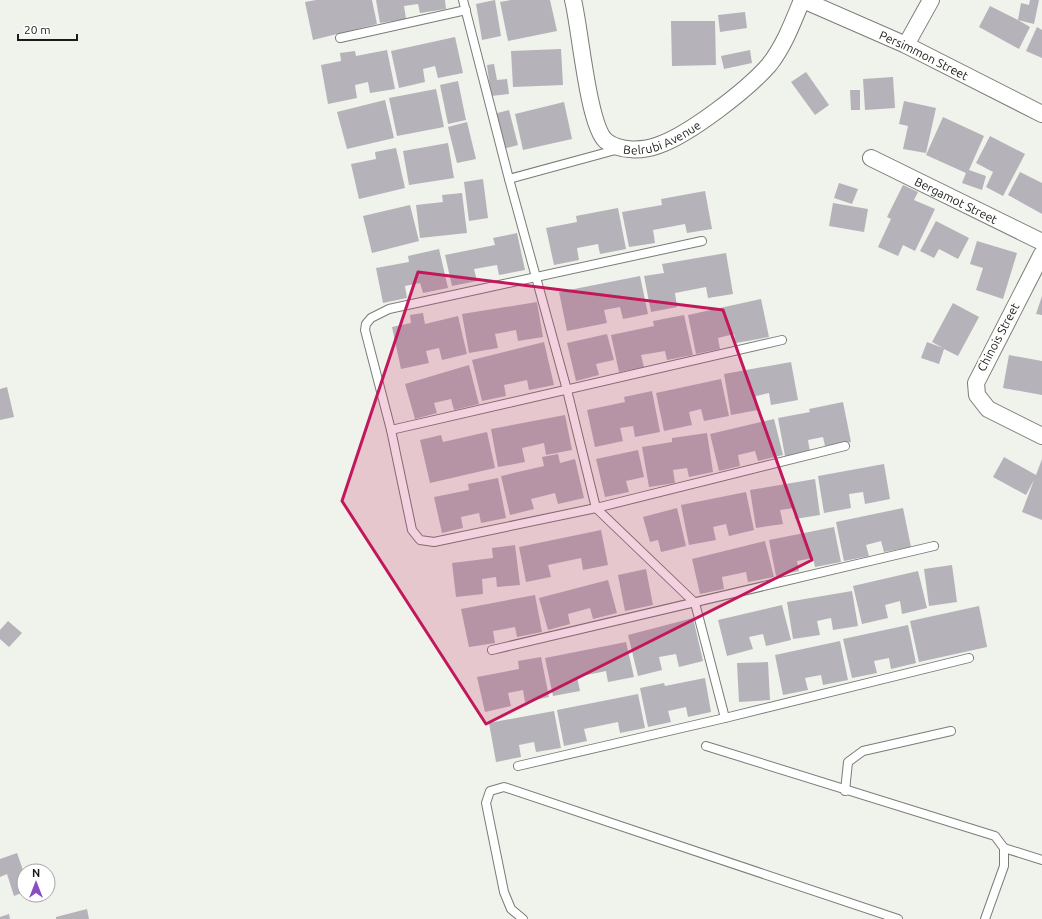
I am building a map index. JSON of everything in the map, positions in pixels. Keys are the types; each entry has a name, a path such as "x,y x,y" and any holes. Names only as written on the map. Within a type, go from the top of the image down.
{"street":[{"name":"Belrubi Avenue","path":"573,0 588,90 599,132 606,141 621,148 643,149 659,145 709,116 751,84 770,64 782,44 803,0"},
{"name":"Persimmon Street","path":"803,0 906,45 1042,114"},
{"path":"906,45 931,0"},
{"name":"Bergamot Street","path":"871,158 1042,242"},
{"name":"Chinois Street","path":"1042,254 976,383 976,395 988,408 1042,436"}],"lane":[{"path":"464,0 509,179 567,390 596,508 695,603 725,718"},
{"path":"340,38 466,10"},
{"path":"509,179 621,148"},
{"path":"702,241 389,309 371,318 366,324 366,338 391,430 412,530 420,540 426,542 444,541 596,508 845,446"},
{"path":"391,430 782,340"},
{"path":"492,650 934,546"},
{"path":"518,766 725,718 969,658"},
{"path":"845,791 848,762 862,751 950,731"},
{"path":"706,746 845,791 995,836 1004,848 1042,860"},
{"path":"523,919 510,909 504,892 486,803 490,791 504,787 898,919"},
{"path":"985,919 1004,866 1004,848"}],"highlighted area":[{"path":"418,272 723,310 812,560 486,724 342,501"}],"building":[{"path":"316,0 372,0 377,24 313,40 305,2"},
{"path":"376,0 445,0 446,9 420,13 418,4 404,6 406,19 380,23"},
{"path":"495,0 501,36 482,40 476,4"},
{"path":"511,0 550,0 557,31 508,41 500,2"},
{"path":"1030,0 1039,0 1034,24 1018,20 1021,3 1029,5"},
{"path":"990,6 1030,27 1019,49 979,27"},
{"path":"745,12 747,28 720,32 718,15"},
{"path":"671,21 715,21 716,65 672,66"},
{"path":"1037,27 1042,30 1042,58 1026,51"},
{"path":"455,37 463,73 438,78 435,66 423,69 425,82 399,88 391,51"},
{"path":"561,49 563,85 513,87 511,51"},
{"path":"387,50 395,89 370,93 368,82 355,85 357,98 328,104 321,65 341,61 340,53 355,51 356,56"},
{"path":"750,50 752,63 724,69 721,56"},
{"path":"494,64 497,80 507,79 509,94 491,96 487,65"},
{"path":"806,72 829,105 815,115 791,82"},
{"path":"893,77 895,108 865,110 863,79"},
{"path":"458,81 466,120 448,124 440,85"},
{"path":"436,89 444,127 397,136 389,98"},
{"path":"850,90 860,90 860,110 851,110"},
{"path":"385,100 394,138 347,149 337,112"},
{"path":"904,101 936,108 926,153 903,149 908,126 899,124"},
{"path":"564,102 572,139 523,150 515,114"},
{"path":"509,110 518,145 499,150 490,115"},
{"path":"943,117 984,136 969,170 986,176 982,190 962,183 966,173 926,155"},
{"path":"467,122 476,159 457,163 448,127"},
{"path":"990,136 1025,154 1003,196 986,187 993,172 976,163"},
{"path":"448,143 454,178 409,185 403,151"},
{"path":"396,148 405,188 359,199 351,164 376,159 375,152"},
{"path":"1020,172 1042,183 1042,214 1008,195"},
{"path":"483,179 488,218 469,221 464,182"},
{"path":"839,183 858,189 852,204 834,198"},
{"path":"903,185 918,192 914,200 935,209 915,251 903,245 898,256 878,247 891,219 887,217"},
{"path":"705,191 712,229 687,233 685,224 653,230 655,243 629,247 622,212 662,205 661,199"},
{"path":"462,193 467,233 420,238 416,205 443,202 442,195"},
{"path":"833,203 868,209 864,232 829,226"},
{"path":"410,205 419,241 372,253 363,216"},
{"path":"618,208 626,249 600,254 598,244 577,248 579,260 554,265 546,228 577,222 576,216"},
{"path":"936,221 969,238 958,259 939,249 934,258 920,251"},
{"path":"517,233 525,270 499,275 497,265 474,269 477,281 452,286 445,255 495,245 493,238"},
{"path":"977,241 1017,253 1003,299 976,290 983,268 970,264"},
{"path":"439,249 448,288 423,293 420,283 405,286 407,298 383,303 376,268 409,262 408,256"},
{"path":"726,253 733,294 708,298 706,287 675,293 677,307 651,312 644,276 664,273 662,264"},
{"path":"640,276 648,314 623,319 620,307 604,310 607,323 567,331 559,292"},
{"path":"1042,296 1042,315 1036,314"},
{"path":"761,299 769,337 736,343 734,334 718,338 720,349 696,354 688,315"},
{"path":"537,302 543,337 518,341 516,330 495,334 498,348 469,353 462,314"},
{"path":"953,303 979,317 958,356 944,349 939,364 921,358 927,342 943,348 932,342"},
{"path":"423,313 425,324 458,316 467,354 442,360 439,348 426,351 429,363 401,369 392,327 411,323 410,315"},
{"path":"684,315 693,355 667,360 665,351 641,355 644,367 619,372 611,335 654,326 653,321"},
{"path":"607,334 614,360 596,364 599,375 576,381 567,343"},
{"path":"544,342 554,385 529,390 527,380 504,385 506,396 482,401 472,360"},
{"path":"1009,355 1042,361 1042,395 1003,388"},
{"path":"791,362 798,400 771,405 769,393 756,396 758,410 731,415 724,374"},
{"path":"469,365 479,404 454,410 451,399 434,403 437,413 415,419 405,384"},
{"path":"721,379 729,416 704,421 701,409 689,412 692,425 664,431 656,393"},
{"path":"7,387 14,417 0,420 0,389"},
{"path":"652,391 660,432 635,437 633,426 620,428 623,441 595,447 587,410 625,402 624,397"},
{"path":"843,402 851,442 825,446 823,437 808,440 810,452 785,456 778,418 810,412 809,409"},
{"path":"565,415 572,450 546,455 544,443 522,448 525,462 498,467 491,429"},
{"path":"774,419 783,455 758,461 755,451 738,455 740,466 719,471 710,434"},
{"path":"487,432 495,468 430,483 420,440 441,435 443,442"},
{"path":"707,433 713,472 689,477 687,468 673,470 675,483 649,487 642,447 672,442 672,438"},
{"path":"638,450 644,477 626,481 629,492 605,497 596,459"},
{"path":"558,454 560,463 575,459 584,498 558,504 555,493 531,499 534,509 510,515 501,476 544,466 542,457"},
{"path":"1004,457 1036,475 1042,459 1042,520 1022,512 1034,480 1026,495 993,477"},
{"path":"884,464 890,499 865,504 863,492 849,494 851,508 824,513 818,476"},
{"path":"498,478 506,518 481,523 479,513 461,517 463,528 442,533 434,497 469,490 468,484"},
{"path":"815,479 820,515 795,519 794,508 780,510 783,524 756,528 750,490"},
{"path":"746,492 754,530 729,536 726,524 713,527 716,540 689,545 681,505"},
{"path":"677,508 686,546 661,552 658,540 650,542 643,517"},
{"path":"903,508 911,547 884,552 881,541 866,545 869,556 844,561 836,522"},
{"path":"834,527 841,562 815,567 813,558 797,561 799,571 776,576 769,540"},
{"path":"601,530 608,565 583,570 581,558 548,565 551,577 526,582 519,547"},
{"path":"765,541 774,577 748,582 746,572 722,577 724,589 700,594 692,559"},
{"path":"515,545 520,585 497,587 496,577 482,579 483,594 456,597 452,563 493,558 492,548"},
{"path":"952,565 957,602 929,606 924,569"},
{"path":"646,569 653,605 625,611 618,575"},
{"path":"918,571 927,608 902,614 900,601 885,605 888,618 862,624 853,586"},
{"path":"608,580 617,613 593,619 590,608 568,614 570,624 548,630 539,598"},
{"path":"852,591 858,626 833,630 831,618 817,621 820,635 793,639 787,602"},
{"path":"535,595 542,632 517,637 515,627 493,631 495,643 469,647 461,609"},
{"path":"782,605 791,640 766,646 763,634 749,637 753,649 727,656 718,620"},
{"path":"979,606 987,647 919,662 910,621"},
{"path":"693,618 703,661 679,667 676,654 659,657 662,670 638,676 628,635"},
{"path":"8,621 22,633 9,647 0,639 0,630"},
{"path":"908,625 916,663 891,669 889,658 874,661 877,673 852,678 843,639"},
{"path":"840,641 848,680 823,685 821,675 805,678 808,690 783,695 775,655"},
{"path":"626,642 634,677 608,682 606,671 577,677 580,691 553,696 545,658"},
{"path":"541,657 549,697 525,702 523,690 508,693 511,706 485,712 477,677 519,669 518,661"},
{"path":"768,662 770,700 739,702 737,663"},
{"path":"705,678 711,712 688,717 686,707 668,711 671,722 648,727 640,688 664,683 665,686"},
{"path":"638,694 645,728 620,733 618,722 584,729 587,741 564,746 557,710"},
{"path":"554,711 561,748 536,752 534,742 519,745 521,757 496,762 489,723"},
{"path":"17,853 20,863 16,863 16,895 14,896 7,874 0,877 0,859"},
{"path":"87,909 89,919 56,919 56,917"},
{"path":"9,914 10,919 0,919 0,917"}]}
